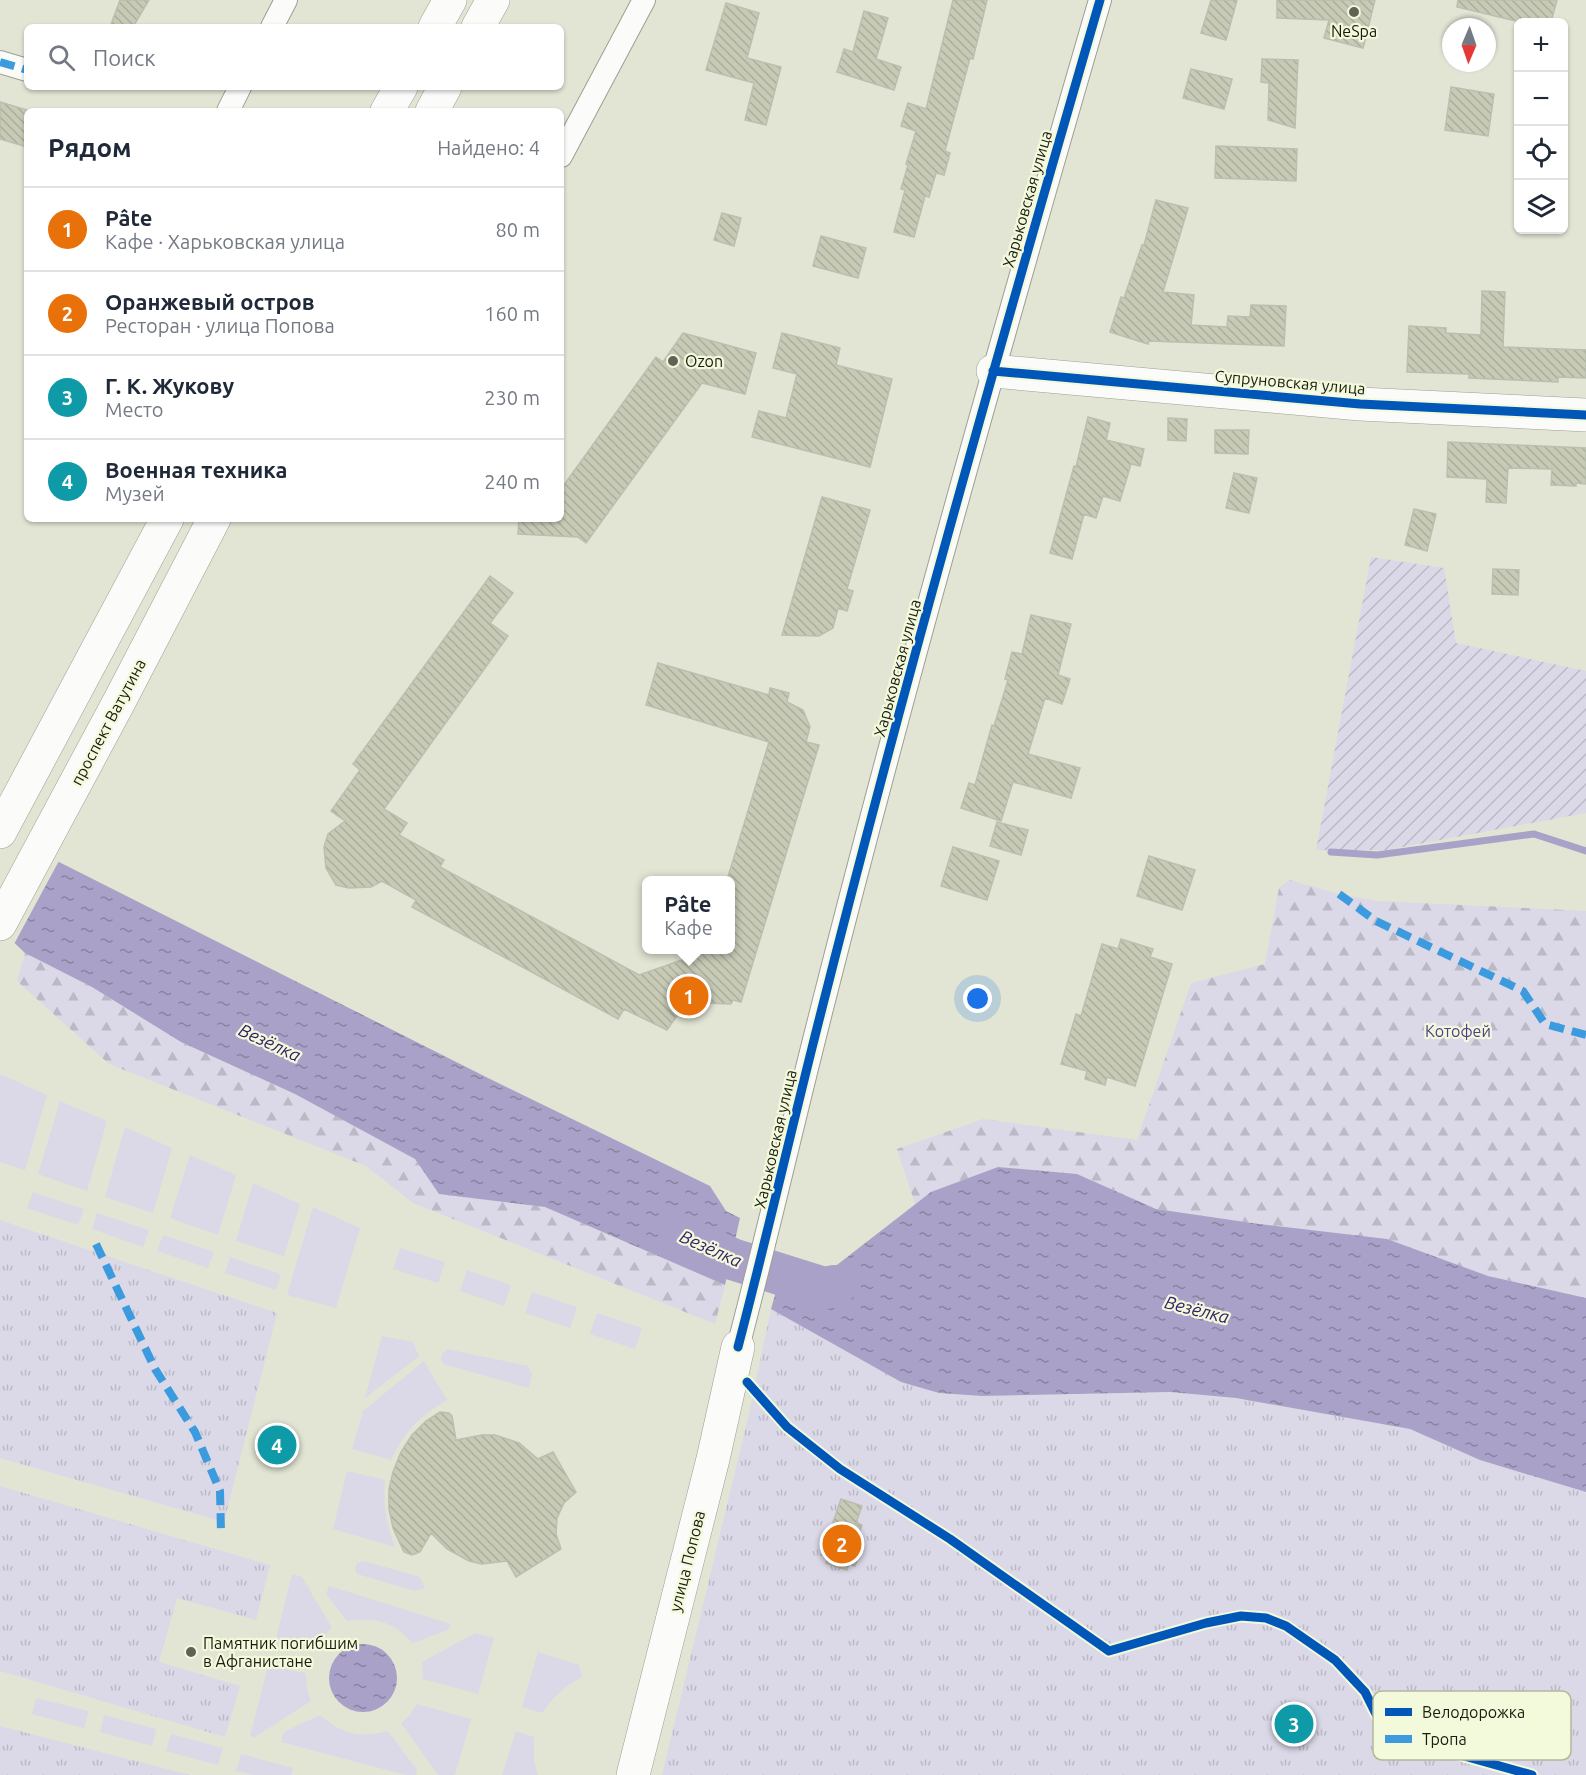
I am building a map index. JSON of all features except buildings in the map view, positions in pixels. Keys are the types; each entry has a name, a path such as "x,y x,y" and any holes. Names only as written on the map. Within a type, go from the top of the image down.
{"main road":[{"path":"437,24 450,0"},
{"path":"480,24 493,0"},
{"path":"389,108 399,90"},
{"path":"434,108 443,90"},
{"name":"Супруновская улица","path":"993,371 1360,404 1586,415"},
{"path":"0,832 164,522"},
{"name":"проспект Ватутина","path":"0,924 212,522"},
{"name":"улица Попова","path":"633,1775 713,1459 738,1347"}],"street":[{"path":"274,24 286,0"},
{"path":"564,150 644,0"},
{"name":"Харьковская улица","path":"738,1347 819,1020 993,371 1100,0"},
{"path":"0,62 24,69"},
{"path":"230,108 238,90"}],"green space":[{"path":"1371,557 1444,568 1456,643 1586,671 1586,813 1386,850 1316,850"},
{"name":"Котофей","path":"1290,880 1339,894 1378,901 1586,911 1586,1298 1259,1224 1156,1209 1077,1174 998,1167 932,1192 915,1204 897,1149 983,1119 1137,1140 1191,983 1265,964 1279,888"},
{"path":"25,953 92,987 181,1042 295,1094 415,1159 440,1194 545,1207 725,1285 715,1324 413,1203 366,1166 109,1064 17,981"},
{"path":"0,1074 47,1095 25,1170 0,1162"},
{"path":"60,1101 107,1121 87,1191 38,1174"},
{"path":"125,1127 172,1148 153,1213 105,1197"},
{"path":"190,1155 236,1175 218,1235 170,1218"},
{"path":"253,1183 300,1204 284,1256 236,1241"},
{"path":"33,1192 84,1209 78,1225 27,1208"},
{"path":"313,1207 360,1228 336,1308 287,1295"},
{"path":"97,1213 149,1230 143,1247 92,1229"},
{"path":"0,1220 277,1313 224,1522 0,1458"},
{"path":"163,1235 214,1252 208,1268 157,1251"},
{"path":"400,1248 445,1262 438,1283 393,1269"},
{"path":"230,1257 281,1274 276,1290 225,1273"},
{"path":"467,1270 511,1285 504,1306 460,1291"},
{"path":"532,1292 577,1307 570,1328 525,1313"},
{"path":"771,1309 901,1382 939,1393 982,1396 1170,1392 1236,1398 1410,1429 1480,1460 1586,1492 1586,1775 662,1775 748,1418"},
{"path":"597,1313 642,1328 635,1349 590,1334"},
{"path":"382,1336 413,1342 419,1356 365,1398"},
{"path":"447,1349 528,1366 532,1374 529,1388 443,1364 442,1354"},
{"path":"424,1361 447,1400 414,1426 401,1441 391,1460 352,1449 363,1411"},
{"path":"347,1471 385,1480 386,1514 395,1547 333,1529"},
{"path":"0,1486 270,1565 256,1620 177,1598 159,1662 240,1686 225,1737 0,1671"},
{"path":"364,1561 420,1577 425,1588 415,1591 357,1574 355,1569 357,1563"},
{"path":"292,1574 302,1577 332,1628 312,1651 275,1643"},
{"path":"329,1586 451,1624 448,1630 413,1643 391,1625 383,1622 347,1621 326,1594"},
{"path":"475,1633 494,1638 478,1694 423,1679 422,1662"},
{"path":"538,1652 579,1665 582,1677 559,1693 542,1713 522,1707"},
{"path":"268,1666 306,1673 307,1689 311,1701 255,1737 250,1736"},
{"path":"36,1698 89,1711 84,1728 32,1714"},
{"path":"417,1704 471,1719 455,1775 438,1775 401,1723"},
{"path":"104,1715 156,1729 152,1746 100,1732"},
{"path":"320,1715 336,1727 352,1733 369,1734 388,1731 417,1770 416,1775 406,1775 281,1742 284,1732"},
{"path":"0,1726 190,1775 0,1775"},
{"path":"516,1731 534,1737 534,1762 538,1775 502,1775"},
{"path":"171,1734 223,1748 218,1765 166,1751"},
{"path":"241,1754 293,1768 291,1775 253,1775 236,1771"}],"water":[{"path":"0,837 61,863 488,1078 710,1186 726,1211 740,1218 725,1285 545,1207 439,1194 415,1159 295,1094 181,1042 92,987 25,953 0,929"},
{"path":"998,1167 1077,1174 1156,1209 1387,1239 1488,1276 1586,1298 1586,1492 1480,1460 1410,1429 1236,1398 1170,1392 982,1396 939,1393 901,1382 771,1309 784,1264 812,1270 833,1268 931,1192"},
{"path":"363,1644 376,1647 387,1654 394,1665 397,1678 394,1691 387,1702 376,1709 363,1712 350,1709 339,1702 332,1691 329,1678 332,1665 339,1654 350,1647"}],"pier":[{"path":"0,834 60,859 13,946 0,933"}],"waterway":[{"path":"1331,852 1377,855 1534,834 1586,851"},
{"name":"Везёлка","path":"679,1235 732,1259 824,1288 835,1286"}],"marked path":[{"path":"0,62 24,69"},
{"path":"1339,894 1376,921 1523,991 1545,1024 1586,1035"},
{"path":"96,1244 155,1369 195,1432 220,1491 221,1532"}],"cycle path":[{"path":"738,1347 845,916 915,654 1100,0"},
{"path":"993,371 1360,404 1586,415"},
{"path":"747,1382 787,1427 840,1469 950,1539 1109,1651 1206,1623 1241,1616 1266,1618 1286,1626 1335,1660 1365,1692 1373,1708"},
{"path":"1479,1760 1532,1775"}],"place":[{"name":"NeSpa","path":"1354,12"},
{"name":"Ozon","path":"673,361"},
{"name":"Pâte","path":"689,996"},
{"name":"Военная техника","path":"277,1445"},
{"name":"Оранжевый остров","path":"842,1544"},
{"name":"Памятник погибшим в Афганистане","path":"191,1652"},
{"name":"Г. К. Жукову","path":"1294,1724"}]}
